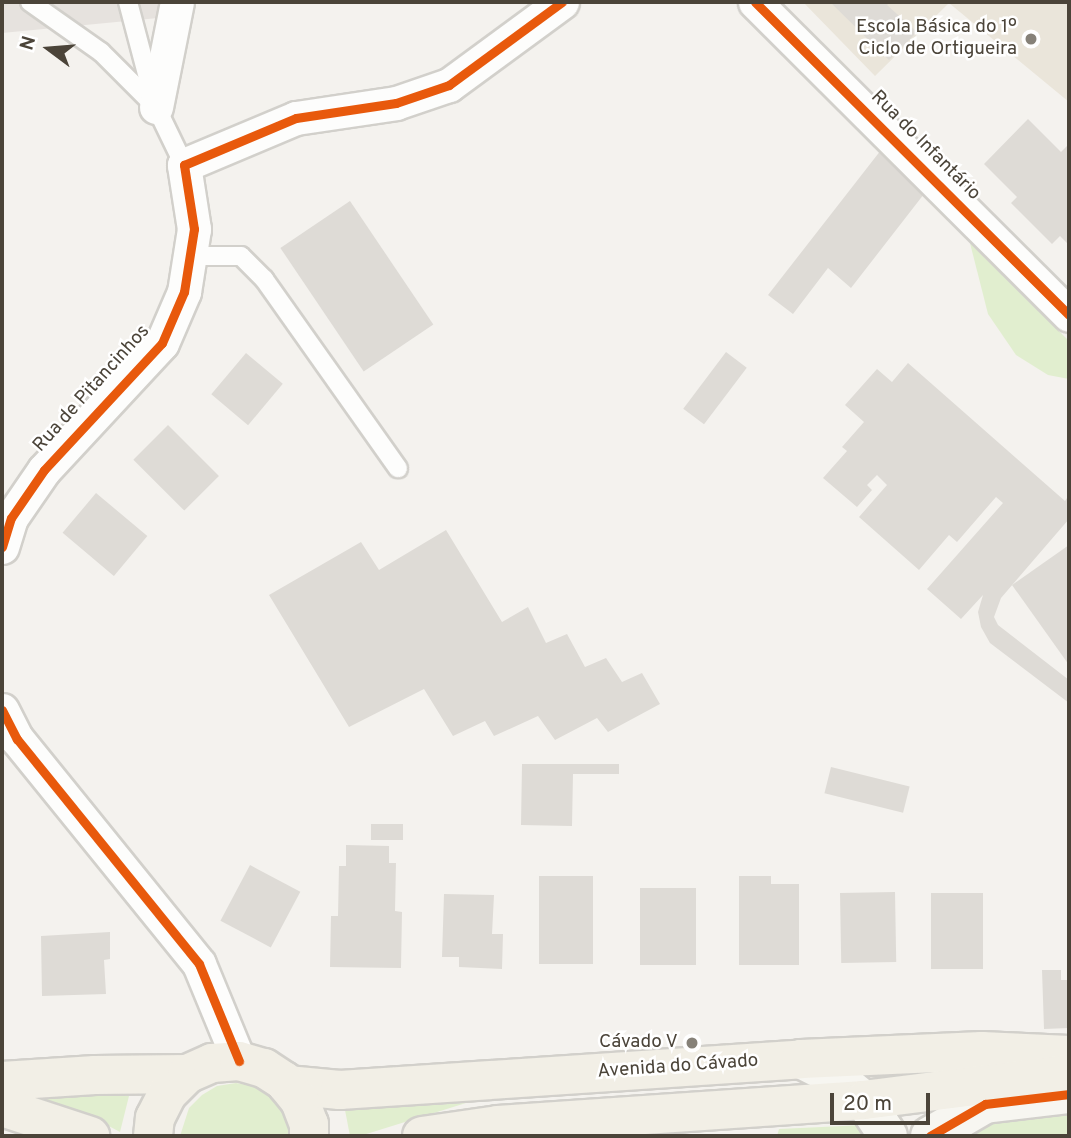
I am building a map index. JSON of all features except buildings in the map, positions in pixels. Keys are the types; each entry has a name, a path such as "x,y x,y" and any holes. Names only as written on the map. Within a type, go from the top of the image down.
{"main road":[{"name":"Avenida do Cávado","path":"287,1085 340,1090 801,1059 982,1051 1069,1055"},
{"name":"Avenida do Cávado","path":"153,1136 155,1118 167,1094 187,1074 212,1063 239,1061 264,1068 287,1085 300,1101 309,1124 309,1136"},
{"name":"Avenida do Cávado","path":"2,1081 94,1075 187,1074"},
{"path":"422,1136 498,1125 864,1100 1069,1074"},
{"path":"2,1107 90,1136"}],"street":[{"path":"156,107 177,2"},
{"path":"184,165 296,118 396,103 449,85 562,2"},
{"name":"Rua do Infantário","path":"755,2 1069,315"},
{"name":"Rua de Pitancinhos","path":"2,547 11,519 44,470 162,343 184,292 194,229 184,165"},
{"path":"2,710 17,739 199,964 239,1061"},
{"path":"801,1059 834,1076 864,1100 883,1124 888,1136"},
{"path":"930,1136 985,1104 1069,1094"},
{"path":"498,1125 546,1136"}],"lane":[{"name":"Rua de Pitancinhos","path":"30,2 101,52 156,107 184,165"},
{"path":"128,2 156,107"},
{"path":"190,256 241,256 264,279 398,468"}],"shaded area":[{"path":"2,2 161,2 158,18 2,33"},
{"name":"Escola Básica do 1º Ciclo de Ortigueira","path":"803,2 1069,2 1069,102 949,3 875,76"}],"green space":[{"path":"970,243 1069,341 1069,379 1048,375 1016,355 988,314"},
{"path":"236,1083 254,1086 271,1095 284,1108 292,1136 180,1136 189,1108 202,1095 217,1086"},
{"path":"9,1092 130,1092 120,1132 88,1115"},
{"path":"466,1103 360,1136 350,1136 345,1110"},
{"path":"1069,1108 1069,1136 957,1136 975,1126 1014,1114"},
{"path":"864,1125 869,1136 777,1136 779,1129"}],"cycle path":[{"path":"2,547 11,518 44,470 162,343 184,292 194,229 184,165 296,118 396,103 449,85 562,2"},
{"path":"755,2 1069,315"},
{"path":"2,710 17,739 199,964 239,1061"},
{"path":"930,1136 985,1104 1069,1094"}],"place":[{"name":"Escola Básica do 1º Ciclo de Ortigueira","path":"1031,39"},
{"name":"Cávado V","path":"692,1043"}]}
